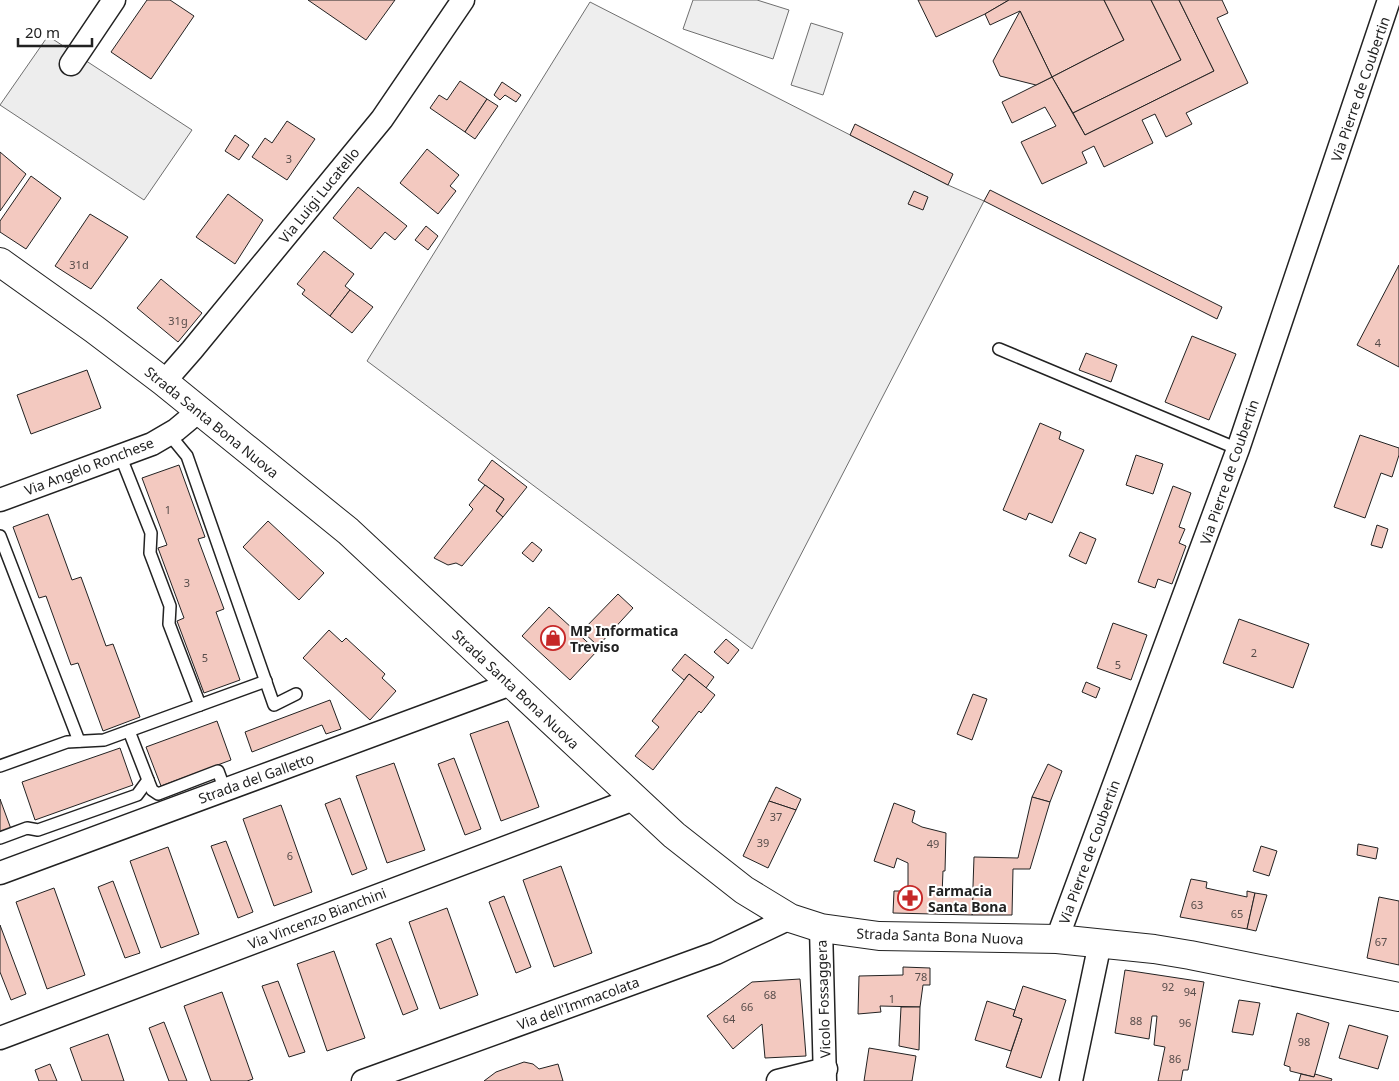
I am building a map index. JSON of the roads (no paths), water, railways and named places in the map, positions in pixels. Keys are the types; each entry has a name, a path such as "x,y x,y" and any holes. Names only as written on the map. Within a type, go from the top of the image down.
{"street":[{"path":"71,64 114,0"},
{"name":"Via Luigi Lucatello","path":"164,382 199,343 382,119 463,0"},
{"name":"Via Pierre de Coubertin","path":"1056,939 1238,449 1390,0"},
{"name":"Strada Santa Bona Nuova","path":"0,262 164,382 348,531 674,835 725,876 790,918 821,928 879,936 1056,939 1100,943 1190,955 1399,997"},
{"name":"Via Angelo Ronchese","path":"1,498 152,444 169,434 200,410"},
{"name":"Strada del Galletto","path":"0,873 181,796 225,790 511,684"},
{"name":"Via Vincenzo Bianchini","path":"0,1038 634,799"},
{"name":"Via dell'Immacolata","path":"363,1081 716,953 790,918"},
{"name":"Vicolo Fossaggera","path":"778,1081 825,1075 821,928"},
{"path":"1071,1081 1100,943"}],"lane":[{"path":"998,348 1238,449"},
{"path":"169,434 187,456 274,705 296,694"},
{"path":"120,455 152,534 150,553 170,606 169,624 200,705"},
{"path":"0,536 79,741"},
{"path":"0,766 67,742 104,740 266,681"},
{"path":"129,731 152,790 158,794 181,796"},
{"path":"0,838 27,828 38,830 137,794 148,780"}],"place":[{"name":"MP Informatica Treviso","path":"553,638"},
{"name":"Farmacia Santa Bona","path":"910,898"}]}
